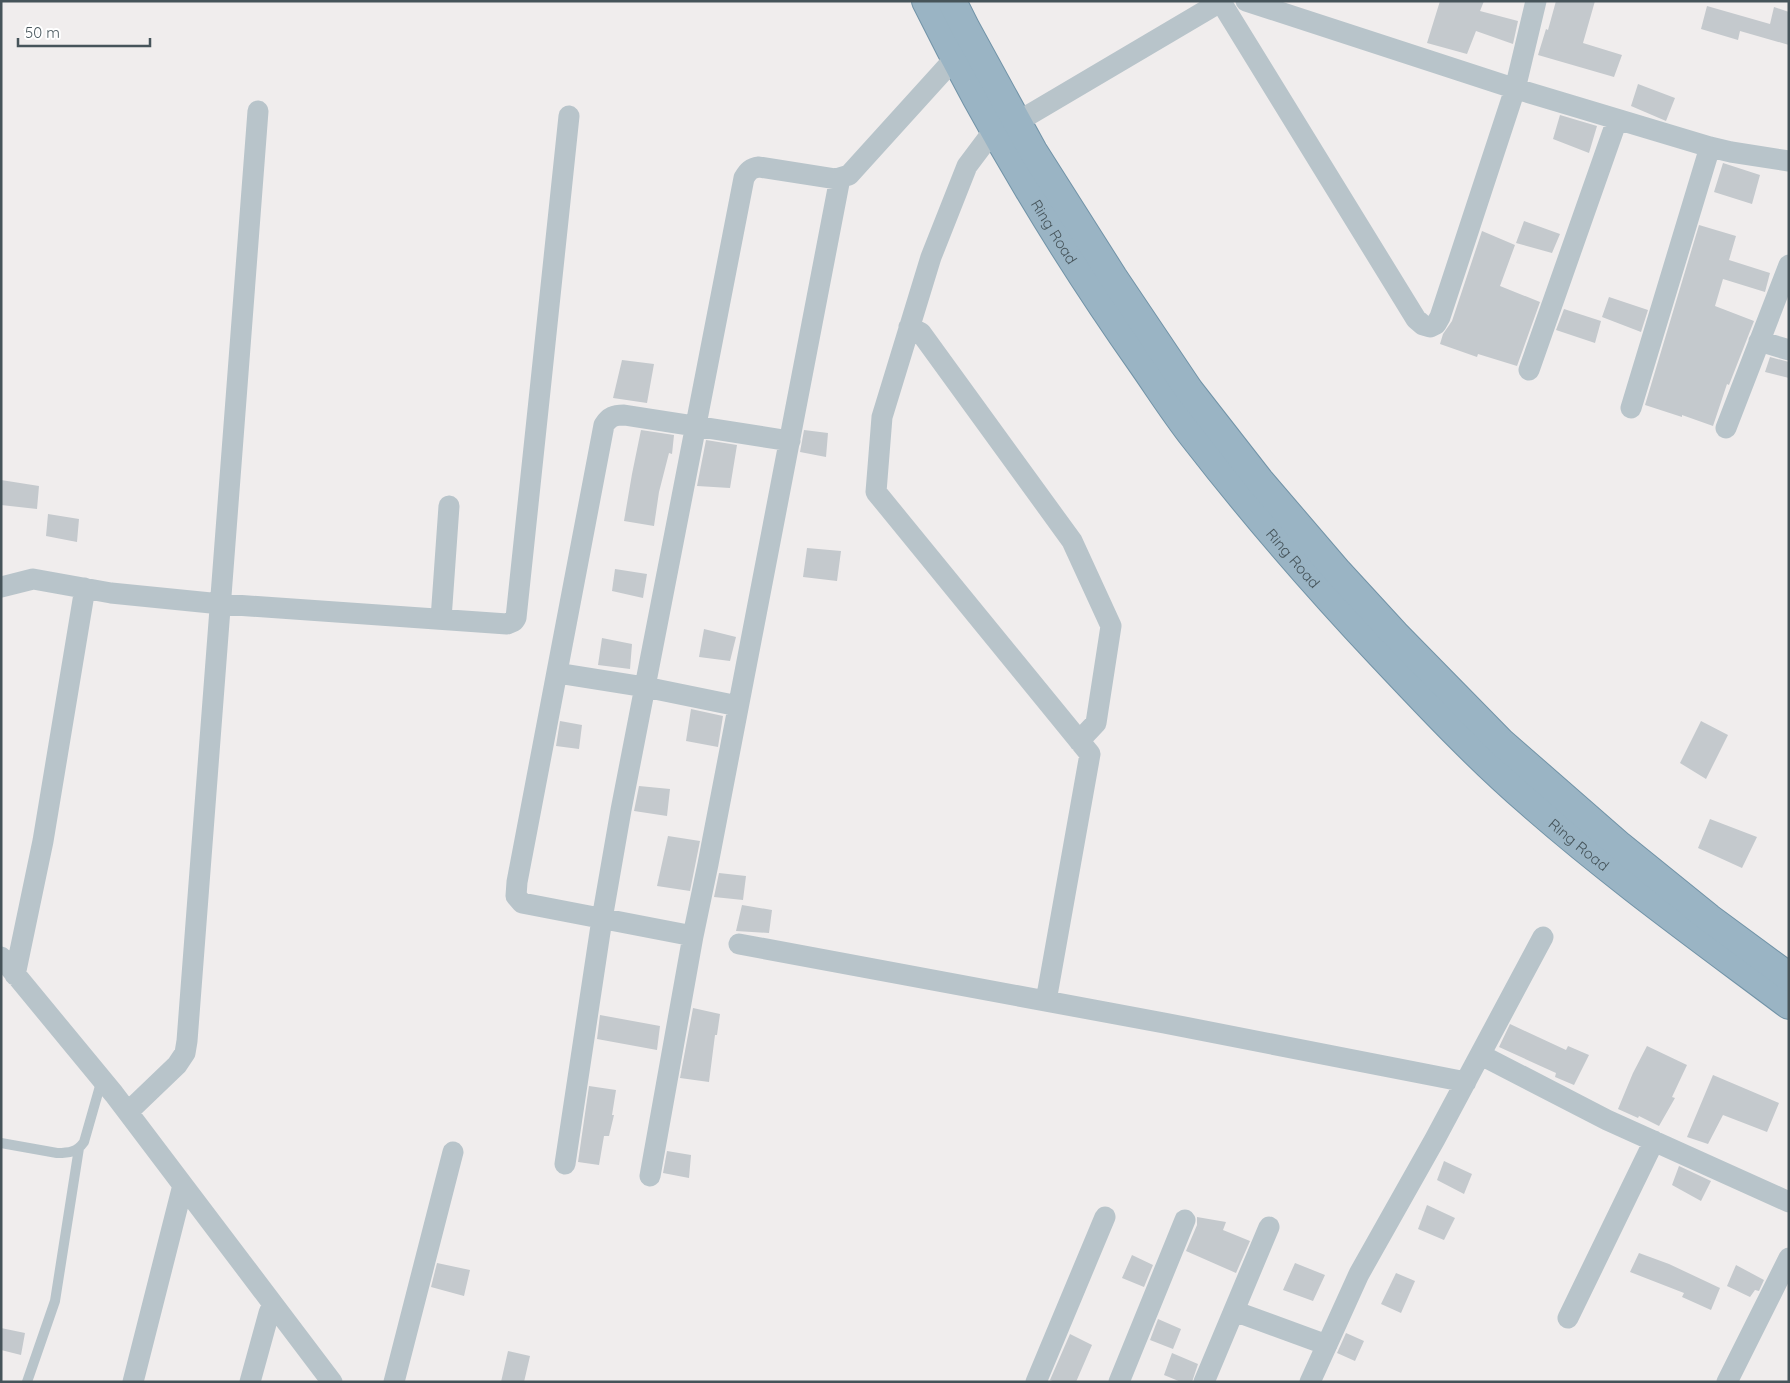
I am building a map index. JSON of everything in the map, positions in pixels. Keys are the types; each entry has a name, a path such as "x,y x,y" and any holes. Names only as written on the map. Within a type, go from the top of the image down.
{"highway":[{"name":"Ring Road","path":"926,1 955,58 1006,126 1033,151 1188,390 1260,481 1338,572 1395,634 1501,742 1620,846 1709,918 1789,977"},
{"name":"Ring Road","path":"952,1 965,27 1006,126 1067,254 1191,434 1257,515 1331,602 1437,715 1528,801 1630,886 1789,1005"}],"street":[{"path":"1246,1 1515,89 1617,120 1710,147 1789,161"},
{"path":"1046,1001 1090,754 876,492 882,417 931,258 967,166 1006,126 1217,3 1416,319 1423,325 1430,327 1436,324 1440,317 1515,89 1536,1"},
{"path":"565,1164 602,919 744,178 753,168 759,167 840,178 854,172 955,58"},
{"path":"128,1112 177,1065 185,1053 187,1041 258,111"},
{"path":"1,588 33,579 111,593 220,604 507,624 514,622 516,618 569,116"},
{"path":"1529,370 1617,120"},
{"path":"1630,408 1710,147"},
{"path":"650,1176 693,936 840,178"},
{"path":"1726,428 1789,265"},
{"path":"910,327 921,333 1072,541 1111,626 1096,723 1079,741"},
{"path":"1759,341 1789,350"},
{"path":"693,936 522,903 516,896 517,882 604,425 608,418 615,415 624,415 790,441"},
{"path":"441,619 449,506"},
{"path":"16,975 43,840 85,588"},
{"path":"557,673 645,687 738,706"},
{"path":"1310,1382 1359,1274 1481,1055 1543,937"},
{"path":"738,944 1466,1082"},
{"path":"1,957 128,1112 332,1382"},
{"path":"1481,1055 1607,1120 1789,1202"},
{"path":"1568,1318 1654,1141"},
{"path":"394,1382 453,1152"},
{"path":"133,1382 183,1186"},
{"path":"1036,1382 1105,1218"},
{"path":"1119,1382 1185,1220"},
{"path":"1204,1382 1269,1227"},
{"path":"1727,1382 1789,1258"},
{"path":"250,1382 268,1313 273,1304"},
{"path":"1234,1311 1327,1344"}],"lane":[{"path":"1,1142 57,1153 66,1153 79,1148 84,1142 102,1079"},
{"path":"26,1382 55,1301 79,1148"}],"building":[{"path":"1440,1 1484,1 1480,11 1518,21 1513,44 1476,31 1467,54 1427,43"},
{"path":"1556,1 1595,1 1583,43 1622,55 1614,77 1538,55 1546,29 1548,30"},
{"path":"1707,6 1770,24 1774,7 1789,12 1789,45 1740,31 1738,40 1701,29"},
{"path":"1638,84 1675,98 1666,121 1631,106"},
{"path":"1560,115 1597,126 1589,153 1553,139"},
{"path":"1723,163 1760,175 1752,204 1714,192"},
{"path":"1524,221 1560,234 1552,253 1516,243"},
{"path":"1699,225 1736,236 1729,260 1770,273 1765,292 1723,279 1715,306 1754,321 1729,385 1727,384 1713,426 1645,405"},
{"path":"1482,231 1515,245 1500,286 1540,302 1517,366 1478,354 1477,357 1440,344 1443,334 1452,321"},
{"path":"1609,297 1648,310 1641,332 1602,317"},
{"path":"1564,309 1601,321 1595,343 1556,330"},
{"path":"1770,357 1789,362 1789,378 1765,372"},
{"path":"622,360 654,364 647,403 613,398"},
{"path":"641,430 674,435 672,454 669,453 659,492 654,526 624,521"},
{"path":"804,430 828,433 826,457 800,452"},
{"path":"706,440 737,445 730,488 697,486"},
{"path":"1,480 39,486 37,509 1,505"},
{"path":"48,514 79,519 77,542 46,536"},
{"path":"807,548 841,551 837,581 803,577"},
{"path":"615,569 647,574 643,598 612,591"},
{"path":"704,629 736,637 730,661 699,657"},
{"path":"602,638 632,644 630,669 598,665"},
{"path":"691,709 723,716 718,747 686,741"},
{"path":"560,721 582,725 579,749 556,746"},
{"path":"1701,721 1728,735 1706,779 1680,763"},
{"path":"639,786 670,789 667,816 634,811"},
{"path":"1710,819 1757,837 1742,868 1698,848"},
{"path":"668,836 700,841 690,891 657,886"},
{"path":"719,873 746,876 743,900 714,897"},
{"path":"742,905 772,910 769,933 736,931"},
{"path":"693,1008 720,1014 717,1035 715,1035 709,1082 680,1078"},
{"path":"600,1015 660,1026 657,1050 597,1039"},
{"path":"1510,1024 1566,1050 1568,1046 1589,1055 1574,1085 1555,1077 1556,1073 1499,1047"},
{"path":"1647,1046 1687,1065 1672,1097 1675,1098 1659,1126 1639,1116 1638,1118 1618,1109"},
{"path":"1713,1075 1779,1103 1767,1132 1723,1115 1708,1144 1687,1137"},
{"path":"589,1086 616,1090 612,1115 614,1115 609,1136 604,1136 599,1165 578,1162"},
{"path":"667,1151 691,1155 689,1178 663,1173"},
{"path":"1444,1161 1472,1174 1464,1194 1437,1180"},
{"path":"1679,1166 1711,1181 1701,1201 1672,1185"},
{"path":"1427,1205 1455,1218 1444,1240 1418,1229"},
{"path":"1197,1217 1226,1222 1223,1230 1250,1241 1236,1273 1186,1251 1197,1225"},
{"path":"1639,1253 1669,1264 1720,1288 1711,1310 1682,1297 1684,1293 1630,1272"},
{"path":"1132,1255 1153,1265 1144,1287 1122,1278"},
{"path":"437,1263 470,1270 464,1296 431,1287"},
{"path":"1295,1263 1325,1275 1313,1301 1283,1290"},
{"path":"1736,1265 1764,1280 1759,1291 1755,1290 1750,1297 1727,1286"},
{"path":"1396,1273 1415,1281 1401,1313 1381,1304"},
{"path":"1158,1319 1181,1329 1173,1349 1150,1340"},
{"path":"1,1328 25,1333 21,1355 1,1350"},
{"path":"1346,1333 1364,1341 1355,1361 1337,1353"},
{"path":"1070,1334 1092,1345 1076,1382 1055,1382 1050,1380"},
{"path":"508,1351 530,1356 524,1382 501,1382"},
{"path":"1172,1353 1198,1364 1192,1382 1181,1382 1164,1375"}]}
